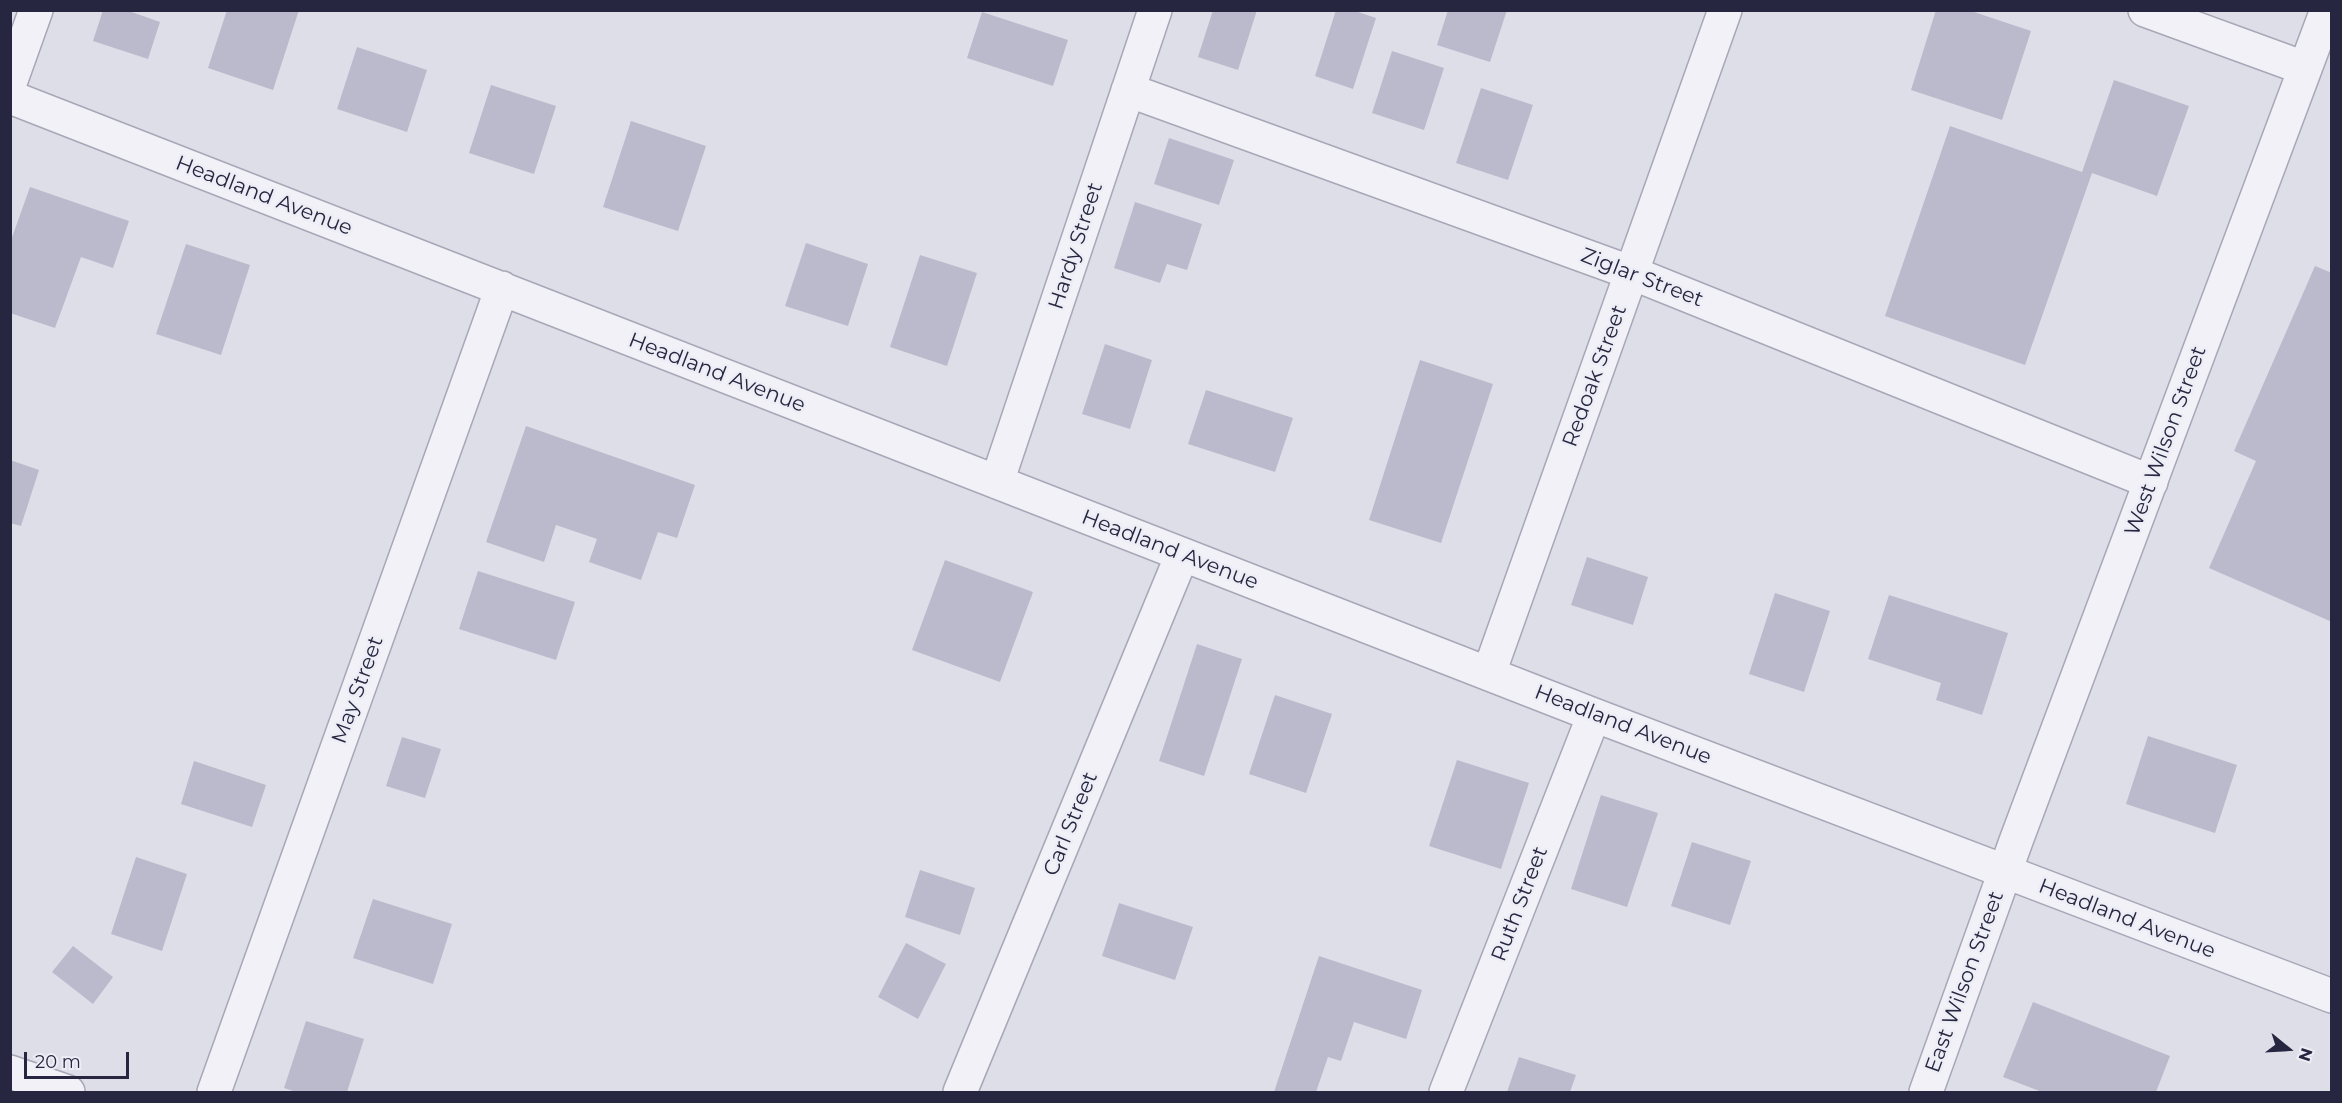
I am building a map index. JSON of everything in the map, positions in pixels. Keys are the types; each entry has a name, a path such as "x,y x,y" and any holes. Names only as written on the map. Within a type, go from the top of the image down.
{"street":[{"path":"10,83 36,10"},
{"name":"Hardy Street","path":"997,482 1155,10"},
{"name":"Redoak Street","path":"1489,673 1725,10"},
{"path":"2145,10 2304,68"},
{"name":"West Wilson Street","path":"2005,872 2327,10"},
{"name":"Ziglar Street","path":"1128,90 1632,273 2151,482"},
{"name":"Headland Avenue","path":"10,97 1594,715 2331,996"},
{"name":"May Street","path":"214,1092 502,288"},
{"name":"Carl Street","path":"960,1092 1182,555"},
{"name":"Ruth Street","path":"1446,1092 1594,715"},
{"name":"East Wilson Street","path":"1926,1092 2005,872"},
{"path":"10,1072 68,1092"}],"building":[{"path":"103,10 126,10 160,22 148,59 93,41"},
{"path":"227,10 299,10 273,90 208,68"},
{"path":"1213,10 1257,10 1238,70 1198,57"},
{"path":"1336,10 1352,10 1376,18 1353,89 1315,76"},
{"path":"1448,10 1507,10 1490,62 1437,45"},
{"path":"1936,10 1968,10 2031,31 2002,120 1911,90"},
{"path":"982,12 1068,40 1053,86 967,58"},
{"path":"357,47 427,70 407,132 337,109"},
{"path":"1392,51 1444,68 1424,130 1372,113"},
{"path":"2114,80 2189,106 2157,196 2092,173 2025,365 1885,316 1950,126 2082,172"},
{"path":"491,85 556,106 534,174 469,153"},
{"path":"1481,88 1533,105 1508,180 1456,163"},
{"path":"631,121 706,146 678,231 603,207"},
{"path":"1169,138 1234,160 1219,205 1154,184"},
{"path":"30,187 129,221 113,268 81,257 55,328 10,313 10,243"},
{"path":"1135,202 1202,224 1187,270 1167,264 1160,283 1114,268"},
{"path":"806,243 868,264 848,326 785,306"},
{"path":"186,244 250,265 221,355 156,334"},
{"path":"920,255 977,273 947,366 890,347"},
{"path":"2315,266 2332,273 2332,622 2209,568 2256,461 2234,451"},
{"path":"1105,344 1152,360 1130,429 1082,414"},
{"path":"1420,360 1493,384 1441,543 1369,520"},
{"path":"1206,390 1293,418 1275,472 1188,444"},
{"path":"526,426 695,485 677,538 658,532 641,580 589,562 597,539 556,525 544,562 486,542"},
{"path":"10,460 39,470 21,526 10,523"},
{"path":"1587,557 1648,577 1633,625 1571,605"},
{"path":"945,560 1033,592 1000,682 912,650"},
{"path":"478,571 575,602 556,660 459,629"},
{"path":"1775,593 1830,611 1804,692 1749,674"},
{"path":"1889,595 2008,633 1982,715 1936,700 1941,683 1868,659"},
{"path":"1197,644 1242,659 1204,776 1159,761"},
{"path":"1275,695 1332,714 1306,793 1249,774"},
{"path":"2148,736 2237,765 2215,833 2126,804"},
{"path":"402,737 441,749 425,798 386,786"},
{"path":"1457,760 1529,783 1501,869 1429,846"},
{"path":"194,761 266,785 252,827 181,804"},
{"path":"1601,795 1658,813 1627,907 1571,889"},
{"path":"1692,842 1751,861 1730,925 1671,906"},
{"path":"136,857 187,874 162,951 111,934"},
{"path":"920,870 975,888 960,935 905,917"},
{"path":"373,899 452,924 433,984 353,958"},
{"path":"1119,903 1193,927 1175,980 1102,956"},
{"path":"906,943 946,964 918,1019 878,997"},
{"path":"73,946 113,977 93,1004 52,972"},
{"path":"1319,956 1422,990 1406,1039 1354,1022 1341,1061 1328,1057 1316,1092 1274,1092"},
{"path":"2033,1002 2170,1056 2156,1092 2042,1092 2003,1077"},
{"path":"306,1021 364,1039 347,1092 296,1092 284,1088"},
{"path":"1519,1057 1576,1075 1570,1092 1507,1092"}]}
